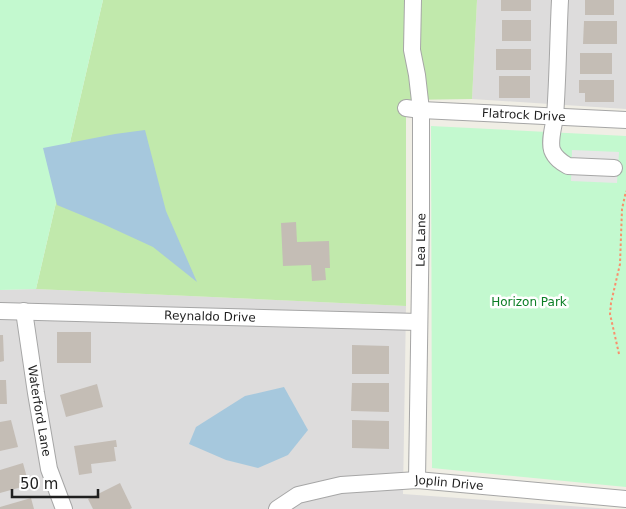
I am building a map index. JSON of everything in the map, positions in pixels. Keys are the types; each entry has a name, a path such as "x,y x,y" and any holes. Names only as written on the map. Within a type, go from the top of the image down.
{"street":[{"name":"Lea Lane","path":"413,0 412,50 417,75 413,109 421,214 417,480"},
{"path":"560,0 552,151 561,163 568,166 614,168"},
{"name":"Flatrock Drive","path":"413,109 626,120"},
{"name":"Reynaldo Drive","path":"0,311 419,322"},
{"name":"Waterford Lane","path":"24,311 50,469 64,509"},
{"name":"Joplin Drive","path":"277,509 298,495 341,485 417,480 626,499"}],"path":[{"path":"619,354 610,314 610,303 620,264 622,209 626,191"}],"shaded area":[{"path":"477,0 626,0 626,109 472,99"},
{"path":"572,150 619,152 617,183 571,181"},
{"path":"36,289 406,306 403,494 612,509 0,509 0,290"}],"green space":[{"path":"0,0 103,0 36,289 0,290"},
{"path":"103,0 477,0 472,99 406,100 406,306 36,289"},
{"name":"Horizon Park","path":"431,126 626,136 626,487 432,468"}],"water":[{"path":"145,130 166,211 197,282 153,247 57,205 43,148"},
{"path":"284,387 308,430 288,455 258,468 226,460 189,444 196,427 245,396"}],"building":[{"path":"501,0 531,0 531,11 501,11"},
{"path":"585,0 614,0 614,15 585,15"},
{"path":"502,20 531,20 531,41 502,41"},
{"path":"584,21 617,21 617,44 583,44"},
{"path":"496,49 531,49 531,70 496,70"},
{"path":"580,53 612,53 612,74 580,74"},
{"path":"499,76 530,76 530,98 499,98"},
{"path":"579,80 614,80 614,102 585,102 585,93 579,93"},
{"path":"296,222 297,242 329,241 330,268 325,268 326,280 312,281 311,265 283,266 281,223"},
{"path":"57,332 91,332 91,363 57,363"},
{"path":"0,335 3,335 4,361 0,362"},
{"path":"352,345 389,346 389,374 352,374"},
{"path":"0,380 6,380 7,404 0,404"},
{"path":"352,383 389,383 389,412 351,411"},
{"path":"97,384 103,407 66,417 60,395"},
{"path":"11,420 18,447 0,451 0,422"},
{"path":"352,420 389,421 389,449 352,448"},
{"path":"116,440 117,447 114,447 116,461 91,464 92,473 79,475 74,446"},
{"path":"23,463 29,485 0,493 0,470"},
{"path":"120,483 132,508 93,509 88,499"},
{"path":"31,498 34,509 0,509 0,507"}]}
